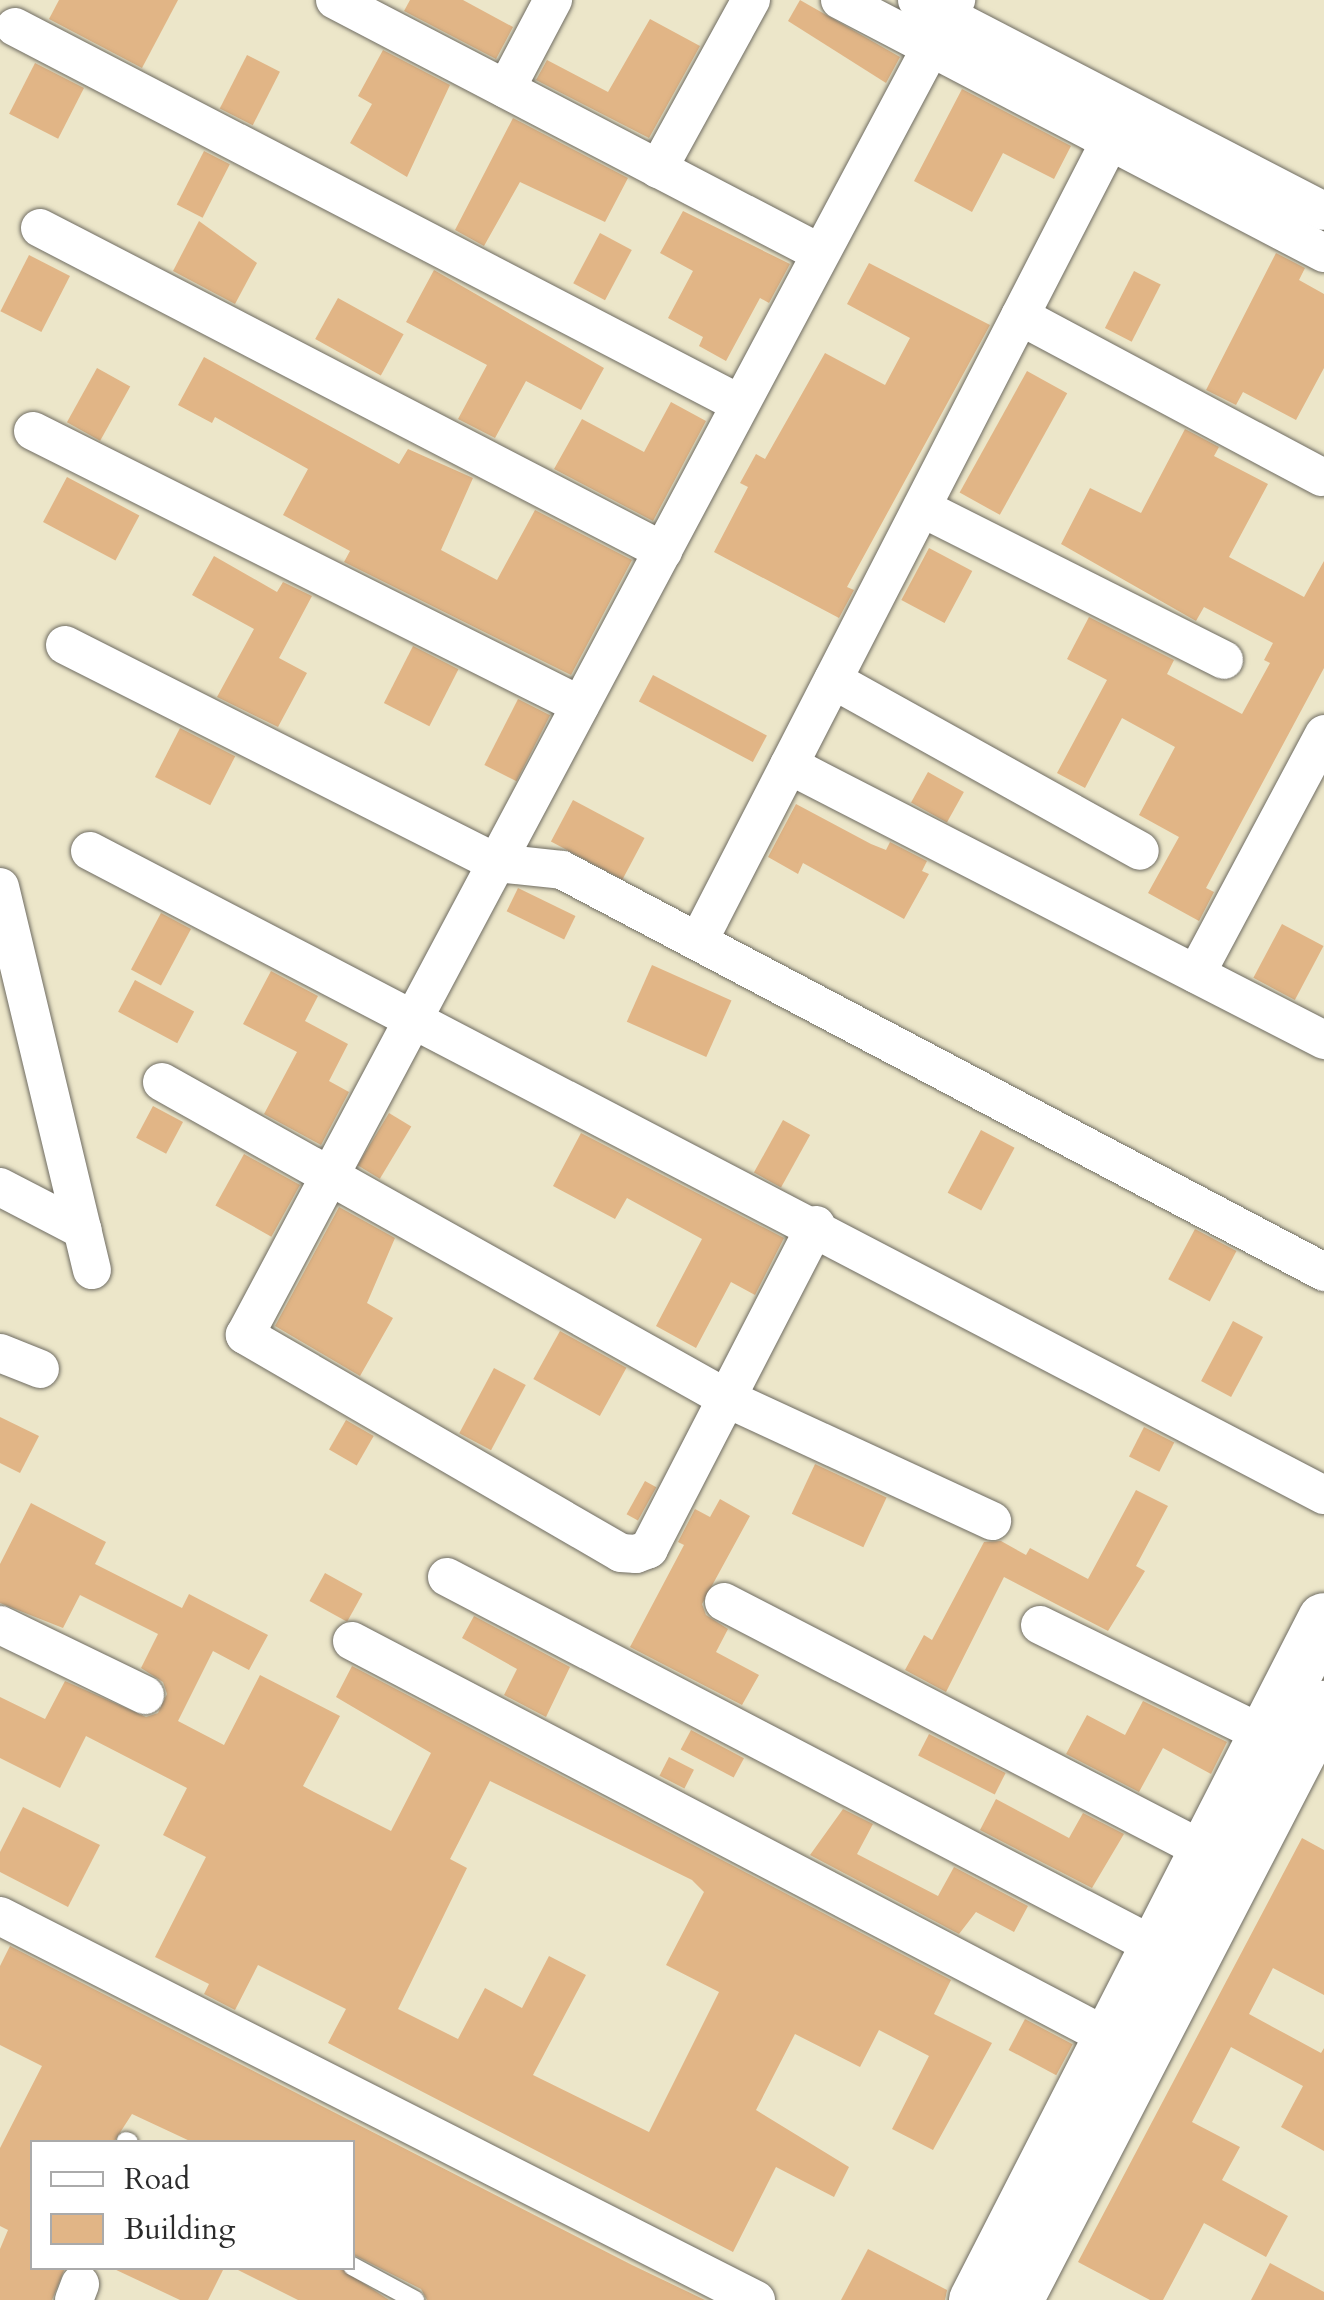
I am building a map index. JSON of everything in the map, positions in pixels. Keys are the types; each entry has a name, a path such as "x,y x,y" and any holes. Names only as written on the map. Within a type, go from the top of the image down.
{"street":[{"path":"506,89 553,0"},
{"path":"658,168 751,0"},
{"path":"840,0 938,15 1324,211"},
{"path":"349,3 820,253"},
{"path":"938,15 1111,139 1324,253"},
{"path":"816,1225 650,1549 621,1553 245,1335 820,253 938,15"},
{"path":"15,26 740,404"},
{"path":"699,940 1111,139"},
{"path":"40,228 662,550"},
{"path":"1020,316 1322,477"},
{"path":"33,430 580,705"},
{"path":"922,508 1224,660"},
{"path":"65,646 497,862 562,870 1324,1272"},
{"path":"833,680 1140,851"},
{"path":"1196,974 1324,734"},
{"path":"789,765 1324,1040"},
{"path":"90,852 816,1225 1324,1494"},
{"path":"0,886 92,1270"},
{"path":"162,1082 331,1172 728,1399 992,1522"},
{"path":"0,1187 83,1230"},
{"path":"0,1353 40,1369"},
{"path":"447,1577 1172,1956"},
{"path":"724,1602 1205,1850"},
{"path":"1172,1956 1205,1850 1324,1620"},
{"path":"1040,1624 1265,1735"},
{"path":"0,1625 145,1696"},
{"path":"352,1641 1125,2046"},
{"path":"975,2300 1125,2046 1172,1956 1324,1707"},
{"path":"0,1916 756,2300"},
{"path":"1016,2300 1125,2046"}],"lane":[{"path":"355,2268 415,2300"}],"building":[{"path":"59,0 178,0 142,68 49,19"},
{"path":"410,0 463,0 513,27 496,59 404,11"},
{"path":"800,0 900,57 886,83 788,21"},
{"path":"650,19 700,46 649,138 536,80 547,60 608,92"},
{"path":"383,50 450,85 407,177 350,143 372,104 358,96"},
{"path":"247,55 280,72 253,125 220,108"},
{"path":"35,63 84,88 58,139 9,114"},
{"path":"962,89 1071,146 1054,179 1003,153 972,212 914,181"},
{"path":"513,118 628,178 605,222 520,182 484,246 455,230"},
{"path":"204,151 230,164 203,218 177,204"},
{"path":"683,211 790,264 769,303 760,298 726,361 699,346 703,337 668,318 693,271 660,253"},
{"path":"199,221 257,263 235,304 173,271"},
{"path":"600,233 632,250 605,300 573,283"},
{"path":"1276,253 1305,268 1299,280 1324,294 1324,368 1296,420 1243,392 1236,405 1206,390"},
{"path":"29,255 70,276 41,332 0,311"},
{"path":"869,263 990,325 847,587 854,590 839,618 714,552 748,487 740,483 756,454 765,459 825,353 885,385 910,338 847,304"},
{"path":"434,270 604,368 581,410 526,381 495,438 458,419 487,365 406,322"},
{"path":"1134,271 1161,285 1132,342 1105,328"},
{"path":"338,298 404,334 381,375 315,339"},
{"path":"204,357 399,464 408,449 473,478 441,550 497,580 535,510 632,560 571,675 344,562 350,551 283,515 308,469 215,417 212,423 178,405"},
{"path":"97,368 130,386 100,441 67,422"},
{"path":"1027,371 1067,393 1000,515 960,493"},
{"path":"671,402 706,421 653,521 554,469 582,419 644,452"},
{"path":"1185,429 1219,447 1214,456 1268,484 1229,557 1304,597 1324,561 1324,668 1206,888 1214,892 1199,921 1148,893 1179,837 1139,815 1175,747 1122,718 1085,788 1057,773 1107,680 1067,659 1089,617 1174,660 1167,674 1242,714 1270,663 1264,660 1273,643 1204,607 1196,621 1061,544 1090,488 1141,513"},
{"path":"67,477 139,515 115,561 43,522"},
{"path":"929,548 972,571 945,623 901,600"},
{"path":"214,556 277,592 283,582 312,596 279,658 307,673 278,727 217,697 254,629 192,595"},
{"path":"413,646 458,669 429,726 384,703"},
{"path":"653,675 767,736 753,762 639,701"},
{"path":"518,699 550,715 516,781 484,765"},
{"path":"180,728 235,756 210,805 155,777"},
{"path":"928,772 964,792 947,822 911,803"},
{"path":"573,800 645,838 622,880 551,841"},
{"path":"796,804 871,844 886,850 890,842 927,861 922,871 929,874 904,919 803,863 798,874 768,857"},
{"path":"518,888 576,916 564,939 507,911"},
{"path":"161,913 191,929 161,985 131,970"},
{"path":"1282,924 1323,946 1295,1000 1253,978"},
{"path":"652,965 731,1000 706,1057 627,1022"},
{"path":"271,971 318,996 305,1021 348,1044 329,1081 349,1092 321,1145 264,1114 297,1052 243,1024"},
{"path":"135,980 194,1011 177,1043 118,1012"},
{"path":"153,1106 183,1122 166,1154 136,1138"},
{"path":"389,1113 411,1126 380,1179 358,1165"},
{"path":"783,1120 810,1135 781,1188 754,1172"},
{"path":"981,1130 1015,1148 981,1211 948,1193"},
{"path":"581,1133 784,1238 755,1295 731,1282 696,1348 656,1326 702,1239 627,1198 615,1219 553,1186"},
{"path":"244,1154 300,1185 271,1237 215,1206"},
{"path":"339,1207 395,1238 367,1303 393,1318 360,1376 275,1326"},
{"path":"1195,1229 1236,1251 1210,1301 1168,1279"},
{"path":"1233,1321 1263,1337 1231,1397 1201,1381"},
{"path":"560,1331 626,1368 600,1416 533,1379"},
{"path":"494,1368 526,1385 491,1450 459,1433"},
{"path":"0,1417 39,1436 20,1473 0,1463"},
{"path":"346,1420 374,1436 357,1465 329,1449"},
{"path":"1144,1427 1174,1442 1159,1472 1129,1456"},
{"path":"815,1464 887,1497 863,1547 792,1514"},
{"path":"645,1481 656,1487 638,1521 627,1514"},
{"path":"1136,1490 1168,1506 1136,1566 1145,1571 1108,1631 1004,1577 946,1692 905,1670 924,1635 932,1640 984,1542 1001,1541 1026,1555 1030,1548 1088,1579"},
{"path":"720,1499 750,1516 702,1604 706,1615 728,1629 716,1652 759,1675 742,1705 630,1647 684,1545 678,1542 695,1509 710,1517"},
{"path":"31,1503 106,1542 95,1564 182,1608 189,1594 268,1635 249,1670 213,1651 178,1721 224,1745 260,1675 340,1716 303,1786 391,1831 431,1753 336,1697 352,1666 951,1980 934,2014 992,2043 933,2150 892,2129 929,2056 879,2030 860,2067 795,2034 756,2110 849,2167 834,2197 776,2167 733,2252 328,2043 346,2009 258,1965 235,2010 204,1994 209,1984 155,1957 206,1857 163,1835 187,1788 86,1736 60,1788 0,1758 0,1697 45,1719 65,1681 146,1717 158,1713 167,1694 163,1682 141,1668 158,1634 80,1595 63,1628 0,1603 0,1564","holes":["490,1781 692,1880 704,1892 666,1965 719,1992 649,2132 533,2075 586,1975 549,1956 522,2008 485,1988 458,2039 398,2009 467,1868 450,1859"]},
{"path":"325,1573 363,1594 347,1622 309,1601"},
{"path":"474,1616 570,1667 546,1717 504,1695 517,1669 462,1638"},
{"path":"1143,1701 1227,1742 1211,1774 1163,1748 1139,1792 1066,1754 1087,1715 1125,1735"},
{"path":"691,1730 744,1758 734,1778 681,1749"},
{"path":"929,1734 1006,1773 995,1794 918,1755"},
{"path":"669,1757 694,1770 684,1788 659,1776"},
{"path":"996,1799 1069,1838 1083,1813 1124,1834 1092,1888 980,1830"},
{"path":"23,1807 100,1845 68,1907 0,1872 0,1852"},
{"path":"843,1809 873,1824 857,1854 938,1896 954,1867 1028,1906 1014,1932 976,1912 959,1934 810,1855"},
{"path":"1302,1838 1324,1850 1324,1995 1273,1968 1249,2014 1321,2053 1324,2048 1324,2151 1281,2127 1303,2086 1231,2047 1192,2122 1240,2147 1222,2180 1288,2216 1266,2257 1204,2223 1163,2300 1150,2300 1078,2262"},
{"path":"10,1946 705,2300 427,2300 421,2289 355,2256 355,2140 188,2140 132,2114 115,2140 30,2140 30,2270 64,2270 52,2300 0,2300 0,2249 8,2230 0,2226 0,2148 42,2066 0,2045 0,1966"},
{"path":"1025,2019 1073,2044 1056,2075 1009,2050"},
{"path":"868,2249 947,2290 945,2300 841,2300"},
{"path":"1270,2263 1324,2292 1324,2300 1251,2300"},
{"path":"116,2270 223,2270 208,2300 180,2300"},
{"path":"238,2270 343,2270 389,2300 298,2300"}]}
